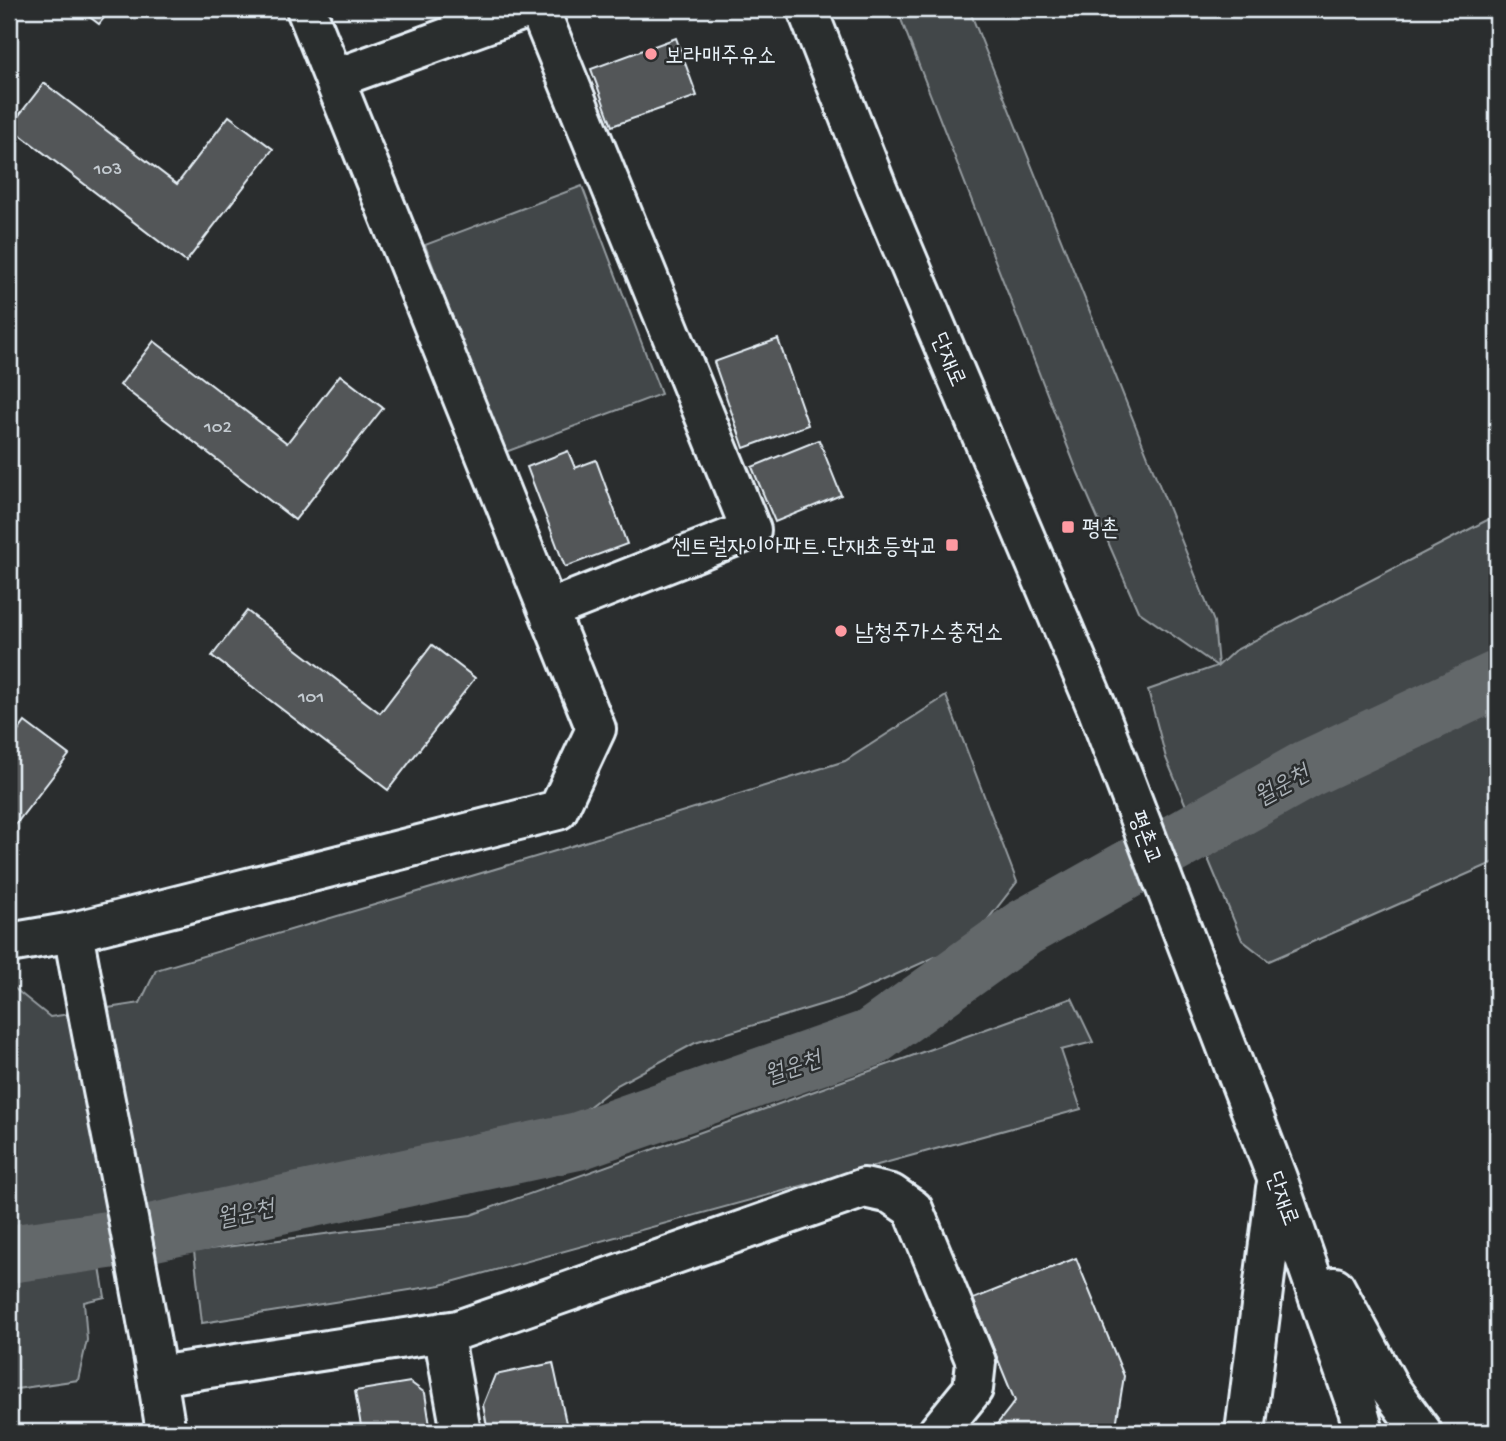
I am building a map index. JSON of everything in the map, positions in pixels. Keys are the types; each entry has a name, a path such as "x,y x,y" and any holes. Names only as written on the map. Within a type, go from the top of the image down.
{"street":[{"path":"9,943 74,932 558,810 596,729 306,9"},
{"path":"334,79 526,9"},
{"path":"539,9 751,530 548,610"},
{"name":"단재로","path":"807,9 878,190 1097,708"},
{"name":"평촌교","path":"1097,708 1197,967"},
{"path":"74,932 95,1054 150,1332 166,1432"},
{"name":"단재로","path":"1197,967 1277,1178 1364,1432"},
{"path":"1245,1432 1277,1178"},
{"path":"1277,1178 1391,1390 1422,1432"},
{"path":"157,1376 458,1330 864,1188 891,1194 914,1209 976,1362 973,1389 938,1432"},
{"path":"443,1332 461,1432"}],"shaded area":[{"path":"897,9 969,9 1214,622 1218,666 1234,651 1497,515 1497,861 1269,961 1242,940 1166,758 1148,690 1217,666 1138,611 1078,473"},
{"path":"582,186 661,394 503,453 425,245"},
{"path":"946,696 1017,882 971,941 846,997 695,1043 617,1085 577,1116 465,1144 376,1160 185,1215 9,1241 9,984 50,1017 140,1003 156,970 845,761"},
{"path":"1072,998 1093,1042 1061,1050 1081,1109 441,1285 202,1323 194,1251 471,1215"},
{"path":"98,1255 105,1297 84,1302 87,1340 78,1380 9,1390 9,1268"}],"building":[{"path":"79,9 111,9 99,24"},
{"path":"676,38 697,96 612,126 591,69"},
{"path":"44,83 177,184 229,116 273,149 186,262 10,127"},
{"path":"778,339 808,425 744,448 714,362"},
{"path":"154,341 287,443 340,375 383,408 295,520 120,385"},
{"path":"819,440 841,495 775,522 752,467"},
{"path":"568,451 575,468 596,460 627,544 565,567 527,467"},
{"path":"247,611 380,713 432,645 475,678 388,790 212,656"},
{"path":"25,722 69,755 9,833 9,744"},
{"path":"1076,1258 1124,1376 1115,1432 991,1432 1015,1401 973,1299"},
{"path":"553,1363 568,1432 488,1432 483,1405 495,1375"},
{"path":"410,1382 425,1393 431,1432 362,1432 355,1391"}],"waterway":[{"name":"월운천","path":"9,1254 136,1236 578,1141 871,1038 1024,928 1307,769 1497,680"}],"place":[{"name":"보라매주유소","path":"651,54"},
{"name":"평촌","path":"1068,527"},
{"name":"센트럴자이아파트.단재초등학교","path":"952,545"},
{"name":"남청주가스충전소","path":"841,631"}]}
